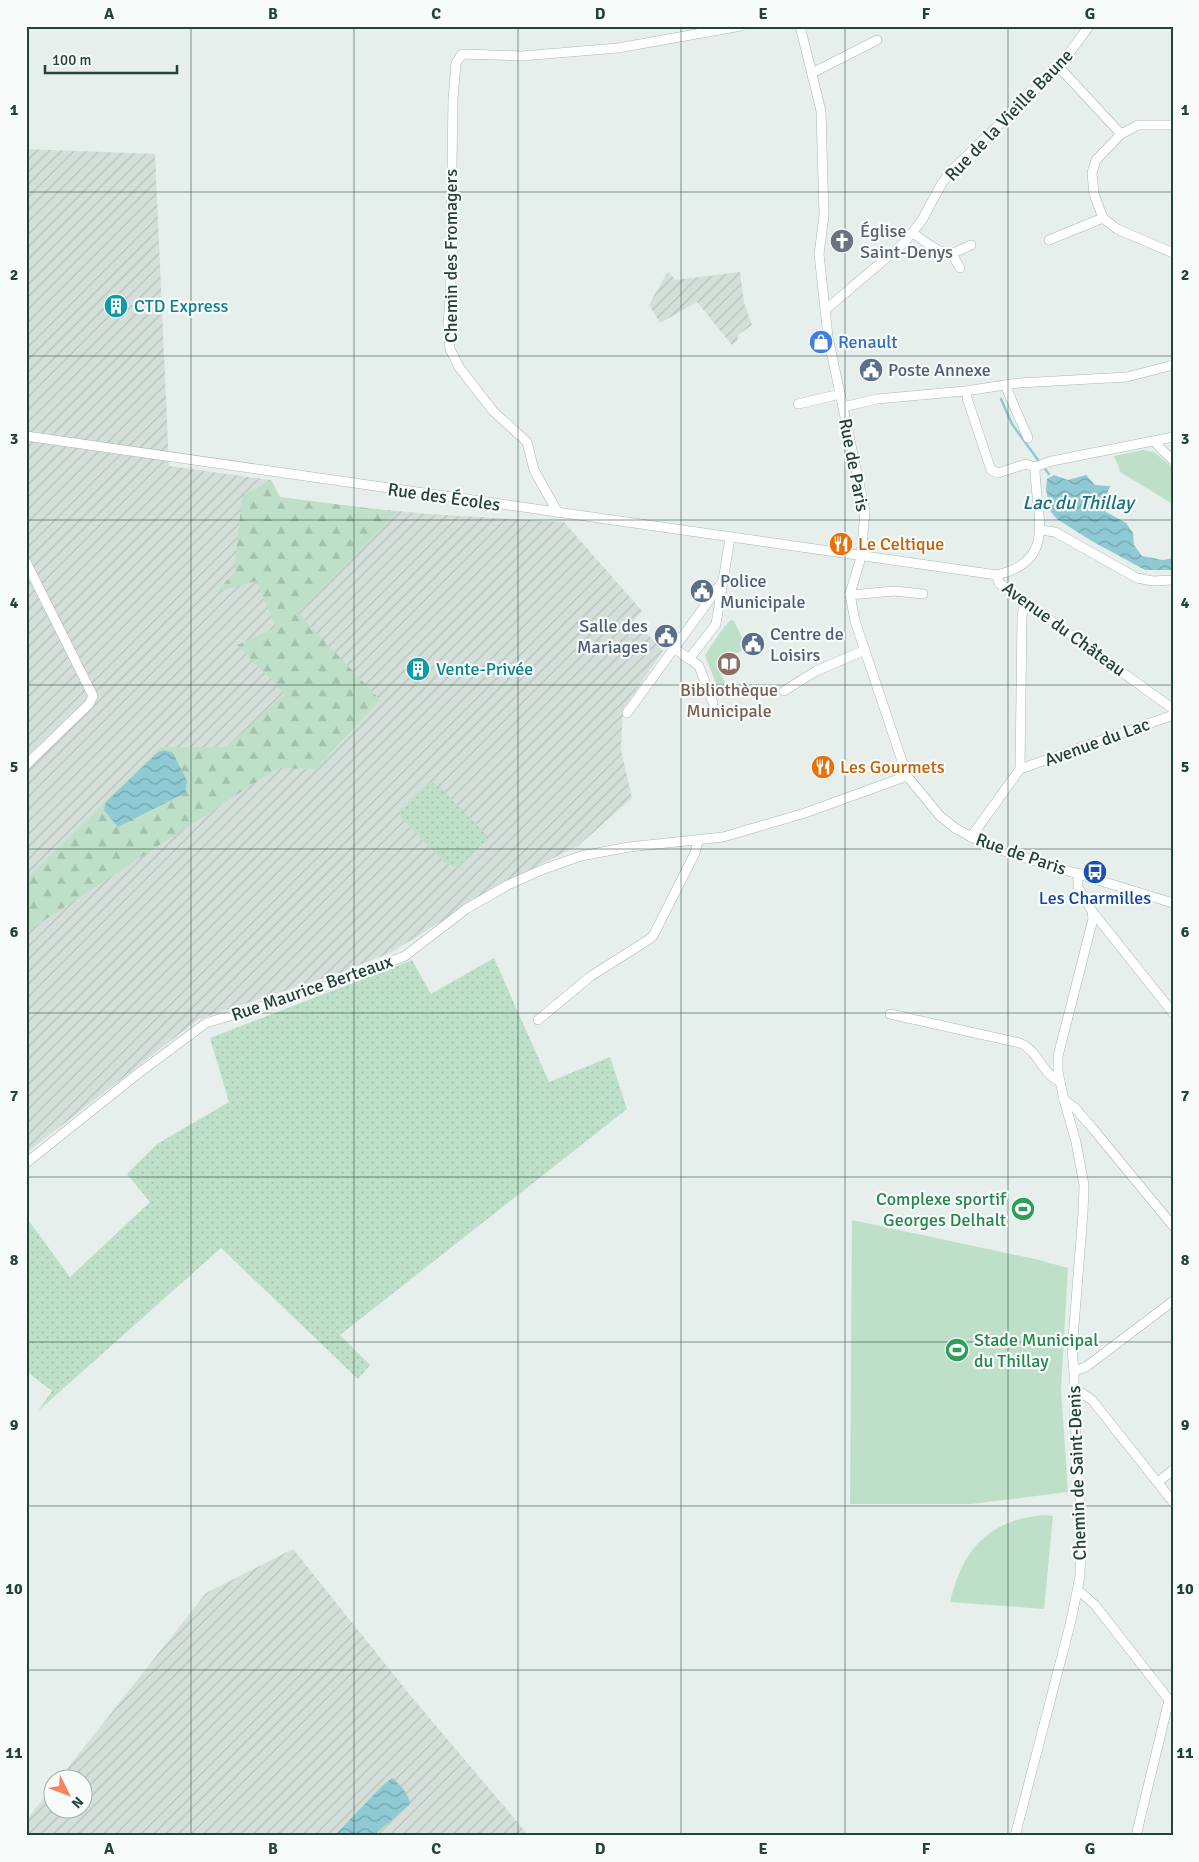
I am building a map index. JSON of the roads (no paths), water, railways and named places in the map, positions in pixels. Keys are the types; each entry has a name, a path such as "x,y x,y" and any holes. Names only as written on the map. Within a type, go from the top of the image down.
{"street":[{"name":"Chemin des Fromagers","path":"558,513 534,470 526,442 493,411 459,366 450,349 448,326 453,244 451,232 453,99 456,63 462,54 522,56 618,48 741,26"},
{"name":"Rue de Paris","path":"800,26 821,111 824,216 819,254 828,337 865,512 861,557 850,595 855,621 907,776 940,816 955,828 971,837 990,846 1173,903"},
{"name":"Rue de la Vieille Baune","path":"825,310 904,243 913,233 942,183 953,169 1059,68 1089,26"},
{"path":"812,73 876,40"},
{"path":"1059,68 1121,134"},
{"path":"1173,125 1138,125 1121,134 1096,160 1092,173 1094,194 1103,218 1117,229 1173,253"},
{"path":"1049,240 1103,218"},
{"path":"913,233 946,254 952,254 971,244"},
{"path":"952,254 960,268"},
{"path":"843,407 877,399 965,391 1005,385 1127,377 1173,365"},
{"path":"1005,385 1028,438"},
{"path":"798,404 840,394"},
{"path":"968,398 991,470 998,473 1026,464 1034,467 1052,461 1173,437"},
{"name":"Rue des Écoles","path":"26,436 861,557"},
{"path":"1155,441 1173,460"},
{"path":"997,575 1013,571 1026,562 1035,552 1040,540 1034,467"},
{"path":"1040,530 1054,532 1137,578 1173,580"},
{"path":"690,658 716,624 730,538"},
{"name":"Avenue du Château","path":"861,557 997,575 999,583 1173,709"},
{"path":"26,562 93,696 89,704 26,765"},
{"path":"627,713 723,581"},
{"path":"850,595 894,591 923,594"},
{"path":"971,837 1020,769 1022,616 1025,601"},
{"path":"674,648 699,666 713,703"},
{"path":"784,691 816,671 865,650"},
{"name":"Avenue du Lac","path":"1020,769 1173,715"},
{"name":"Rue Maurice Berteaux","path":"26,1163 206,1023 316,990 405,956 466,909 508,885 544,869 581,856 630,847 662,842 723,837 805,813 907,776"},
{"path":"538,1020 591,976 653,936 695,853 698,840"},
{"path":"1078,873 1078,886 1092,911 1173,1013"},
{"name":"Chemin de Saint-Denis","path":"1015,1836 1078,1590 1081,1543 1072,1351 1084,1185 1076,1142 1058,1072 1060,1044 1092,926 1092,911"},
{"path":"890,1014 1020,1043 1037,1057 1051,1078 1060,1081"},
{"path":"1064,1100 1075,1108 1173,1226"},
{"path":"1074,1371 1086,1367 1173,1301"},
{"path":"1074,1388 1092,1400 1173,1502"},
{"path":"1158,1482 1173,1470"},
{"path":"1078,1590 1095,1605 1171,1702 1136,1836"}],"water":[{"name":"Lac du Thillay","path":"1054,475 1068,480 1086,475 1095,485 1110,486 1103,505 1106,512 1126,523 1133,533 1134,545 1142,556 1163,560 1173,558 1173,570 1145,570 1090,540 1057,519 1050,511 1046,489 1047,479"},
{"path":"164,750 173,753 187,781 185,793 118,827 104,810 106,802 158,752"},
{"path":"392,1778 406,1793 410,1804 373,1836 334,1836 383,1785"}],"waterway":[{"path":"1001,399 1012,424 1038,460"},
{"path":"1045,469 1049,474"}],"place":[{"name":"Église Saint-Denys","path":"842,241"},
{"name":"CTD Express","path":"116,306"},
{"name":"Renault","path":"821,342"},
{"name":"Poste Annexe","path":"871,370"},
{"name":"Le Celtique","path":"841,544"},
{"name":"Police Municipale","path":"702,591"},
{"name":"Salle des Mariages","path":"666,636"},
{"name":"Centre de Loisirs","path":"753,644"},
{"name":"Bibliothèque Municipale","path":"729,664"},
{"name":"Vente-Privée","path":"418,669"},
{"name":"Les Gourmets","path":"823,767"},
{"name":"Les Charmilles","path":"1095,872"},
{"name":"Complexe sportif Georges Delhalt","path":"1023,1209"},
{"name":"Stade Municipal du Thillay","path":"957,1350"}]}
